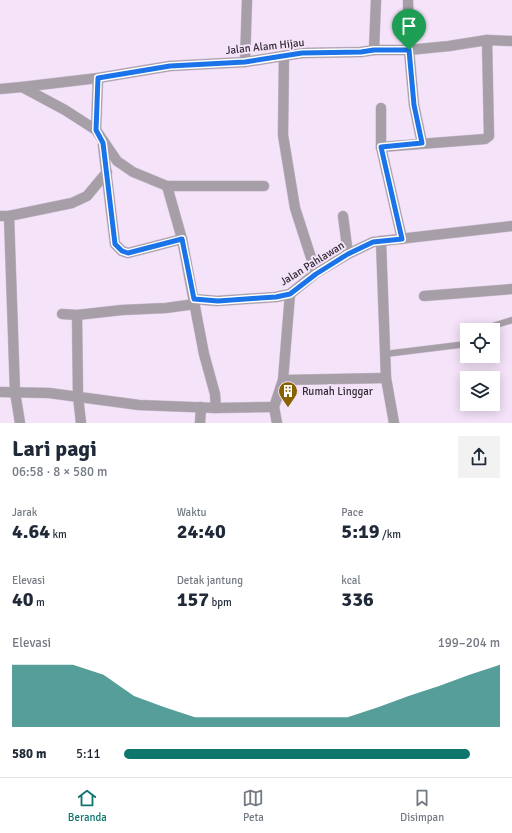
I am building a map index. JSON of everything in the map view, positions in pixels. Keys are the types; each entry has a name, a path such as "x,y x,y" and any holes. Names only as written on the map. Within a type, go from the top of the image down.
{"street":[{"path":"245,62 247,0"},
{"path":"374,50 376,0"},
{"path":"408,0 409,50 414,105 422,143"},
{"path":"381,147 485,139 489,136 487,40"},
{"name":"Jalan Alam Hijau","path":"0,89 98,78 170,66 245,62 302,53 409,50 487,40 512,42"},
{"path":"284,56 283,135 295,208 316,274"},
{"path":"96,130 98,78"},
{"path":"22,87 65,110 96,130 103,143 117,161 132,172 167,186 264,186"},
{"path":"381,108 381,147 402,239"},
{"path":"103,143 115,244 122,251 128,253 182,239"},
{"path":"20,423 15,392 4,216 72,203 87,196 107,172"},
{"path":"167,186 182,239 204,354 215,394 216,408"},
{"path":"343,216 348,254"},
{"name":"Jalan Pahlawan","path":"62,314 166,308 195,302 276,297 290,294 316,274 348,254 373,242 512,226"},
{"path":"381,240 386,378 394,423"},
{"path":"424,296 512,289"},
{"path":"276,423 274,407 283,380 290,294"},
{"path":"77,314 78,396 81,423"},
{"path":"283,380 386,378"},
{"path":"0,392 49,393 139,405 216,408 274,407"},
{"path":"200,423 201,407"}],"lane":[{"path":"500,324 512,320"},
{"path":"385,354 460,345"}],"place":[{"name":"Rumah Linggar","path":"288,408"}],"route":[{"path":"409,50 414,105 422,143 381,147 402,239 373,242 348,254 316,274 290,294 276,297 218,301 194,299 182,239 128,253 122,251 115,244 103,143 96,130 98,78 170,66 245,62 302,53 409,50"}]}
